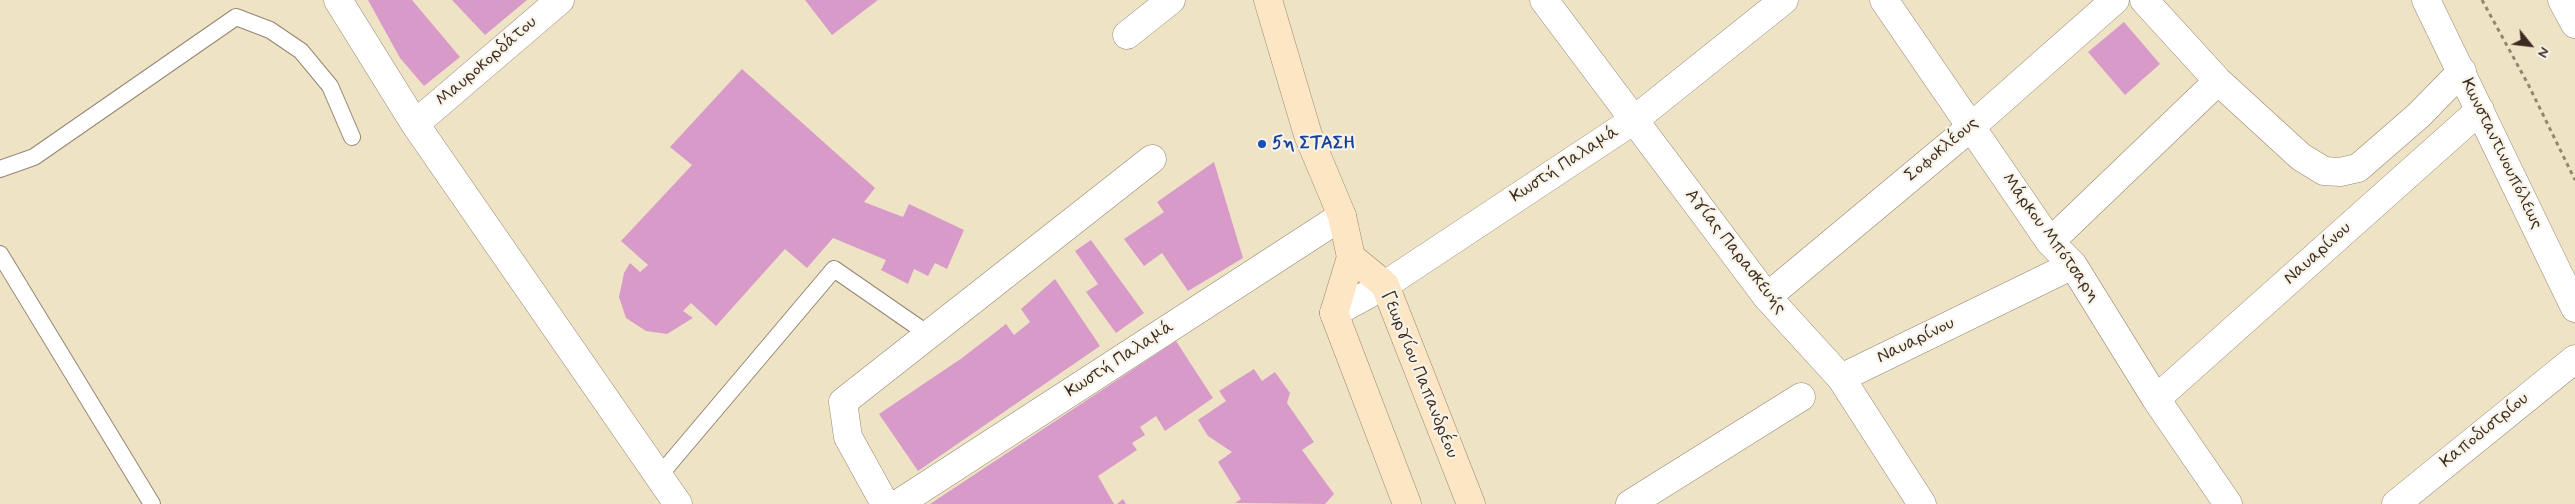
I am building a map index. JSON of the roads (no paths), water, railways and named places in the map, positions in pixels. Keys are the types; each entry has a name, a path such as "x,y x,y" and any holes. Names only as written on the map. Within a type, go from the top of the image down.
{"street":[{"path":"338,0 415,124 678,504"},
{"name":"Μαυροκορδάτου","path":"415,124 560,0"},
{"path":"1127,35 1171,0"},
{"path":"1268,0 1308,135 1342,216 1352,257 1334,313 1407,504"},
{"name":"Αγίας Παρασκευής","path":"1544,0 1767,297 1840,378 1922,504"},
{"name":"Κωστή Παλαμά","path":"1334,313 1384,285 1634,120 1784,0"},
{"name":"Μάρκου Μπότσαρη","path":"1884,0 2050,242 2073,265 2156,399 2228,504"},
{"name":"Σοφοκλέους","path":"1767,297 1971,127 2114,0"},
{"path":"2144,0 2218,81 2301,158 2324,171 2340,172 2358,168 2419,116 2462,71"},
{"name":"Κωνσταντινουπόλεως","path":"2426,0 2575,308"},
{"path":"2562,0 2575,24"},
{"path":"2050,242 2218,81"},
{"name":"Ναυαρίνου","path":"2156,399 2480,110"},
{"path":"885,504 848,437 844,402 1152,159"},
{"name":"Κωστή Παλαμά","path":"898,504 1342,216"},
{"name":"Γεωργίου Παπανδρέου","path":"1352,257 1384,285 1471,504"},
{"name":"Ναυαρίνου","path":"1840,378 2073,265"},
{"name":"Καποδιστρίου","path":"2396,504 2575,359"},
{"path":"1630,504 1801,397"}],"lane":[{"path":"0,169 34,157 236,17 270,30 301,51 330,86 352,137"},
{"path":"0,254 152,504"},
{"path":"659,476 834,269 928,334"}],"place":[{"name":"5η ΣΤΑΣΗ","path":"1262,144"}]}
